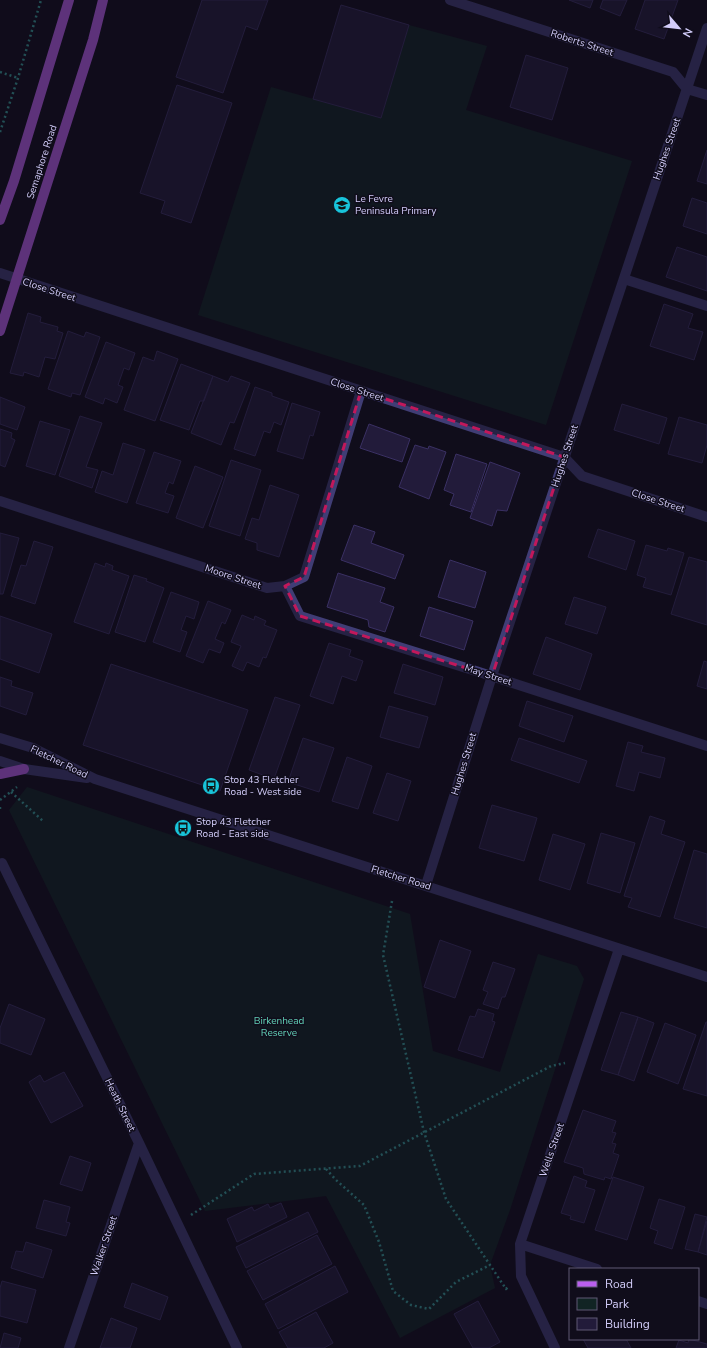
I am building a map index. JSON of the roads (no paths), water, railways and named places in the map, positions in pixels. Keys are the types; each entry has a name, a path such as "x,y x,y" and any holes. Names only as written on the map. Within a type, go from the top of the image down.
{"main road":[{"name":"Semaphore Road","path":"0,220 14,181 69,0"},
{"name":"Semaphore Road","path":"0,331 93,40 103,0"},
{"path":"0,774 24,769"}],"street":[{"name":"Roberts Street","path":"450,0 672,72 687,89 707,96"},
{"name":"Hughes Street","path":"426,885 492,676 707,28"},
{"name":"Close Street","path":"0,273 564,457 582,476 707,517"},
{"path":"624,279 707,306"},
{"name":"Moore Street","path":"0,501 267,588 285,586 304,577 361,391"},
{"name":"May Street","path":"285,586 300,616 492,676 707,746"},
{"name":"Fletcher Road","path":"0,738 33,748 95,779 707,977"},
{"name":"Fletcher Road","path":"0,761 24,769 95,779"},
{"name":"Heath Street","path":"2,863 237,1348"},
{"name":"Wells Street","path":"555,1348 521,1276 520,1244 619,949"},
{"name":"Walker Street","path":"69,1348 139,1143"},
{"path":"520,1244 594,1268"}],"place":[{"name":"Le Fevre Peninsula Primary","path":"342,205"},
{"name":"Stop 43 Fletcher Road - West side","path":"211,786"},
{"name":"Stop 43 Fletcher Road - East side","path":"183,828"}],"park label":[{"name":"Birkenhead Reserve","path":"279,1026"}]}
